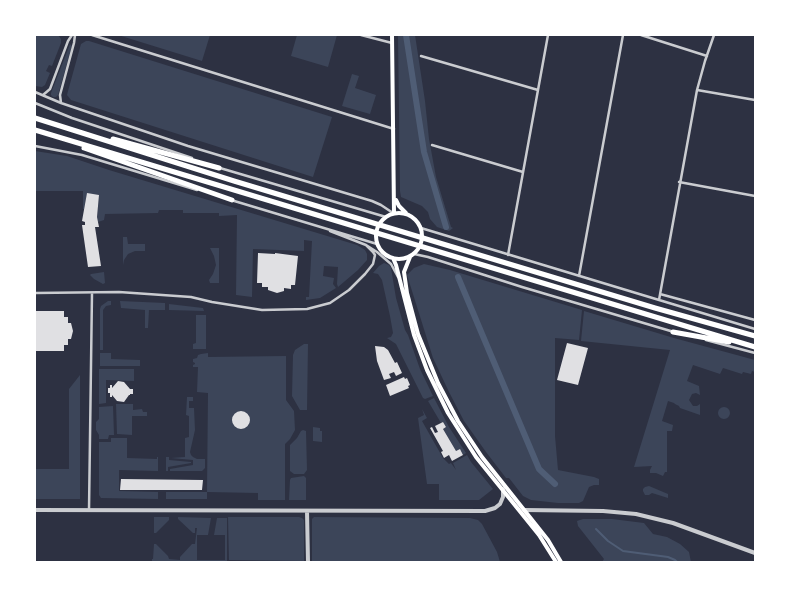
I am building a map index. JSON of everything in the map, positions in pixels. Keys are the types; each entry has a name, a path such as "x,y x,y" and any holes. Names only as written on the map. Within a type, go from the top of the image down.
{"highway":[{"path":"35,118 346,215 655,308 755,336"},
{"path":"35,130 755,347"},
{"path":"79,131 219,168"},
{"path":"44,133 232,200"},
{"path":"673,332 755,347"}],"main road":[{"path":"392,35 393,213"},
{"path":"394,195 398,206 415,219 421,228 422,242 410,257 402,259 393,258 382,252 377,244 378,227 386,217 393,213 406,213"},
{"path":"410,257 404,272 407,293 418,334 438,383 458,420 482,457 548,540 561,562"},
{"path":"393,258 414,335 427,370 444,404 476,457 539,534 556,562"}],"street":[{"path":"43,95 50,89 68,41 74,35"},
{"path":"61,103 60,94 74,43 74,35"},
{"path":"92,35 394,129"},
{"path":"361,35 392,43"},
{"path":"508,255 548,35"},
{"path":"579,276 623,35"},
{"path":"641,35 707,56"},
{"path":"658,300 697,90 714,35"},
{"path":"421,56 538,90"},
{"path":"697,90 755,100"},
{"path":"35,92 61,103 188,146 372,201 393,213"},
{"path":"35,103 72,118 219,168 386,217"},
{"path":"432,144 523,172"},
{"path":"35,146 82,155 377,244"},
{"path":"679,182 755,196"},
{"path":"315,225 366,245 378,252 391,264 401,285"},
{"path":"421,228 755,329"},
{"path":"35,293 119,292 164,294 262,310 307,310 330,303 349,290 365,274 374,260 374,254 366,245"},
{"path":"414,254 673,332 755,353"},
{"path":"89,510 92,293"},
{"path":"660,294 755,320"},
{"path":"35,510 486,511 500,504 503,497 502,488"},
{"path":"307,510 308,562"},
{"path":"524,510 603,511 636,514 673,524 755,553"}],"shaded area":[{"path":"35,35 58,35 61,39 52,66 49,65 46,71 50,73 45,85 42,87 35,86"},
{"path":"118,35 210,35 202,61"},
{"path":"297,35 337,35 328,67 291,56"},
{"path":"398,35 415,35 436,177 451,227 453,228 449,231 437,227 422,206 401,197"},
{"path":"86,41 332,117 313,177 71,100 67,95 68,91 81,44"},
{"path":"70,44 72,46 58,95 53,97 51,93"},
{"path":"352,74 359,76 355,88 376,95 370,114 342,106"},
{"path":"35,151 67,156 357,245 365,250 367,260 338,287 338,267 324,266 323,276 334,278 333,284 336,288 320,298 306,300 306,297 309,297 312,241 304,240 304,251 253,249 252,297 236,295 237,215 219,216 219,213 183,213 183,210 159,210 158,213 105,214 104,220 98,222 99,195 87,194 83,209 83,191 35,191"},
{"path":"123,237 127,237 128,244 145,244 145,251 135,251 128,254 123,265"},
{"path":"210,248 219,248 219,283 210,283 209,280 216,265"},
{"path":"384,263 391,268 396,298 405,330 433,396 425,399 396,344 387,338 391,337 393,333 390,316 382,280 378,274 373,273"},
{"path":"424,264 450,270 582,310 579,340 555,338 555,436 558,470 599,479 599,485 589,487 583,501 579,503 558,503 531,500 523,496 509,478 506,478 464,421 433,358 407,275 414,268"},
{"path":"104,272 105,283 103,284 90,275 91,274"},
{"path":"108,301 111,301 111,305 106,306 103,310 103,350 100,350 100,309"},
{"path":"120,301 165,303 165,310 149,310 148,328 145,328 145,310 121,308"},
{"path":"169,304 203,308 204,311 169,310"},
{"path":"584,311 755,360 755,372 752,371 751,374 743,372 742,374 723,368 720,374 693,365 687,381 699,386 700,395 692,394 689,400 693,406 700,404 700,415 680,408 668,401 662,421 673,425 672,431 667,431 667,472 663,476 650,473 652,466 634,467 670,350 581,341"},
{"path":"196,315 206,315 206,349 193,349 193,344 196,343"},
{"path":"304,344 308,344 307,410 300,410 292,396 293,355 295,350"},
{"path":"100,353 111,353 111,359 140,360 140,366 100,366"},
{"path":"208,353 208,357 286,356 286,400 294,411 295,430 285,444 285,500 258,500 258,493 207,492 208,393 197,392 198,367 193,367 195,363 193,359 197,358 198,355"},
{"path":"99,369 134,369 134,381 106,380 106,403 99,404"},
{"path":"80,375 80,499 35,499 35,469 69,469 69,389"},
{"path":"187,397 193,397 193,401 189,401 189,408 194,408 195,430 190,452 197,459 205,459 205,468 202,471 170,471 170,469 193,465 193,460 171,458 185,457 185,438 189,437 189,416 186,415"},
{"path":"434,398 449,427 466,453 463,455 460,449 456,451 443,429 446,427 443,422 441,423 428,401"},
{"path":"116,404 133,404 133,410 142,409 143,412 147,412 147,416 132,416 132,435 117,434"},
{"path":"113,406 114,435 109,435 108,439 99,439 96,422 99,419 99,407"},
{"path":"722,407 726,407 730,413 726,419 722,419 718,415 718,411"},
{"path":"422,409 427,418 422,421 443,458 449,464 451,463 456,470 453,463 467,455 493,489 479,500 439,500 439,484 427,484 418,418 424,415"},
{"path":"313,427 320,428 320,431 322,431 322,442 313,441"},
{"path":"303,430 306,431 307,470 304,474 294,474 290,471 290,445"},
{"path":"111,438 127,438 127,458 157,459 158,457 158,471 119,470 119,491 158,492 158,499 101,498 99,495 99,442 111,442"},
{"path":"166,457 169,457 169,460 191,463 168,467 168,471 166,471"},
{"path":"304,476 306,478 306,500 289,500 291,478"},
{"path":"649,486 668,494 668,498 652,493 645,495 643,489"},
{"path":"166,492 207,492 207,499 166,499"},
{"path":"154,517 169,517 169,520 156,533 154,533"},
{"path":"178,517 211,518 208,535 197,535 197,560 225,560 225,535 214,535 217,518 227,518 227,562 152,562 154,544 169,559 180,560 180,557 192,544 195,544 197,528 195,528 195,533 193,533"},
{"path":"228,517 302,518 304,520 304,561 229,560"},
{"path":"314,517 470,518 478,520 482,524 497,552 500,562 312,562 312,519"},
{"path":"583,519 612,519 644,523 653,534 667,537 680,544 689,552 691,562 602,562 604,559 578,526 577,521"}],"building":[{"path":"87,193 99,195 97,217 99,227 95,227 101,266 88,267 82,225 85,225 85,222 82,221"},
{"path":"258,253 298,256 295,285 291,285 291,289 284,288 284,291 277,293 268,290 268,287 262,287 262,283 257,283"},
{"path":"35,311 64,311 64,317 68,317 68,323 71,323 73,331 71,339 68,339 68,345 64,345 64,351 35,351"},
{"path":"567,343 588,348 578,385 557,380"},
{"path":"375,346 384,347 388,350 402,373 396,376 394,372 389,374 391,378 384,380 377,361"},
{"path":"404,377 405,379 407,378 410,385 408,386 409,388 390,396 386,385"},
{"path":"118,381 124,382 130,389 133,389 133,394 130,394 124,402 117,401 112,395 110,397 110,393 108,393 110,385 112,385 112,388"},
{"path":"241,411 247,414 250,420 247,426 241,429 235,426 232,420 235,414"},
{"path":"443,422 446,427 443,429 456,451 460,449 463,455 452,461 449,455 444,458 441,452 443,451 430,428 432,427 435,433 438,432 435,426"},
{"path":"121,479 203,480 202,490 120,490"}],"waterway":[{"path":"406,35 424,152 446,227"},
{"path":"458,277 539,469 555,484"},
{"path":"596,529 608,541 623,551 668,557 677,562"}]}
